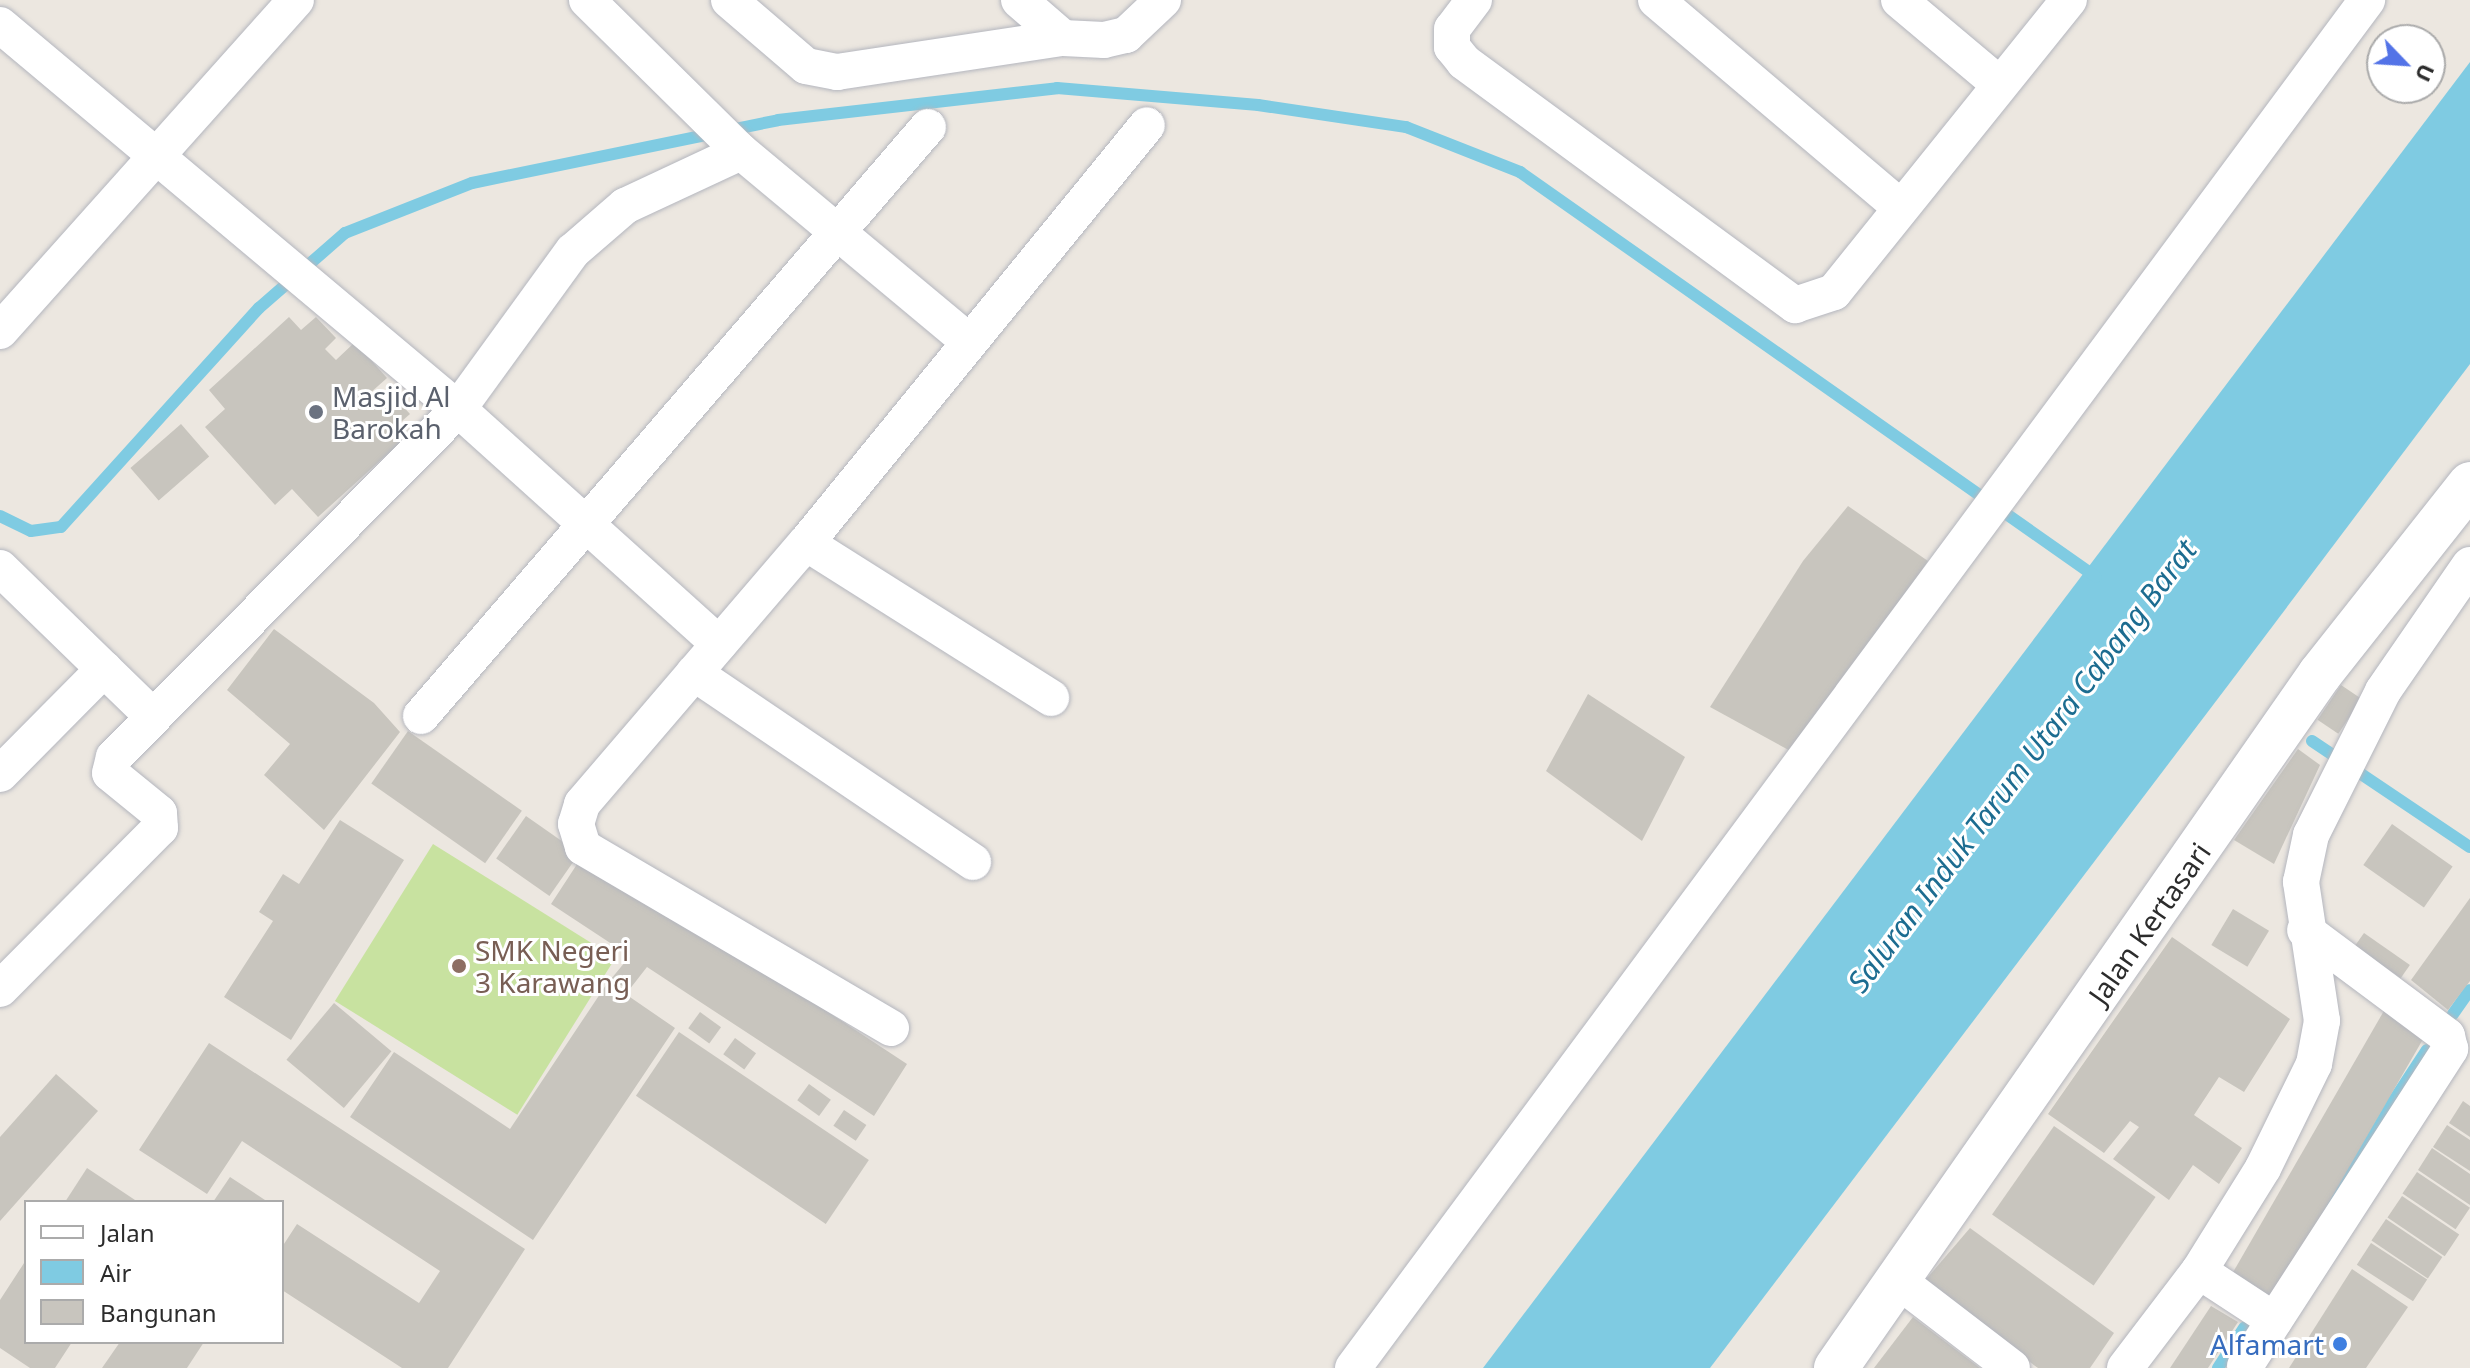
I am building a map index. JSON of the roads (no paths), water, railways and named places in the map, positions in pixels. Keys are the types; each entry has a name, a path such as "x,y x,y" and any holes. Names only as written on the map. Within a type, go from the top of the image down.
{"street":[{"path":"0,8 7,0"},
{"path":"0,331 296,0"},
{"path":"587,0 740,151 966,339"},
{"path":"729,0 793,58 837,72 1063,38 1126,35 1163,0"},
{"path":"1019,0 1063,38"},
{"path":"1474,0 1452,29 1452,47 1464,62 1795,305 1834,292 1898,205 2069,0"},
{"path":"1656,0 1898,205"},
{"path":"1899,0 1998,83"},
{"path":"1353,1368 2367,0"},
{"path":"0,25 153,158 458,409 583,525 719,644"},
{"path":"891,1028 583,847 576,824 582,804 806,543 966,339 1147,125"},
{"path":"421,716 834,230 928,127"},
{"path":"0,989 160,828 159,813 110,773 114,757 458,409 573,251 625,206 740,151"},
{"name":"Jalan Kertasari","path":"1836,1368 1900,1282 2320,674 2470,484"},
{"path":"806,543 1051,698"},
{"path":"2125,1368 2199,1271 2263,1168 2314,1064 2322,1021 2305,930 2301,882 2327,796 2362,734 2470,565"},
{"path":"0,568 153,717"},
{"path":"0,774 104,669"},
{"path":"694,673 973,862"},
{"path":"2245,1366 2450,1049 2447,1036 2305,930"},
{"path":"2199,1271 2274,1320"},
{"path":"1900,1282 2012,1368"}],"water":[{"name":"Saluran Induk Tarum Utara Cabang Barat","path":"2470,62 2470,364 2229,684 1710,1368 1483,1368 2438,104 2446,104 2446,94"}],"waterway":[{"path":"0,516 31,531 61,527 259,308 345,233 472,183 778,120 1057,88 1258,105 1406,127 1520,172 2096,577"},
{"path":"2312,741 2470,847"},
{"path":"2453,1014 2470,990"},
{"path":"2275,1282 2427,1050"},
{"path":"2218,1368 2244,1328"}],"place":[{"name":"Masjid Al Barokah","path":"316,412"},
{"name":"SMK Negeri 3 Karawang","path":"459,966"},
{"name":"Alfamart","path":"2340,1344"}]}
